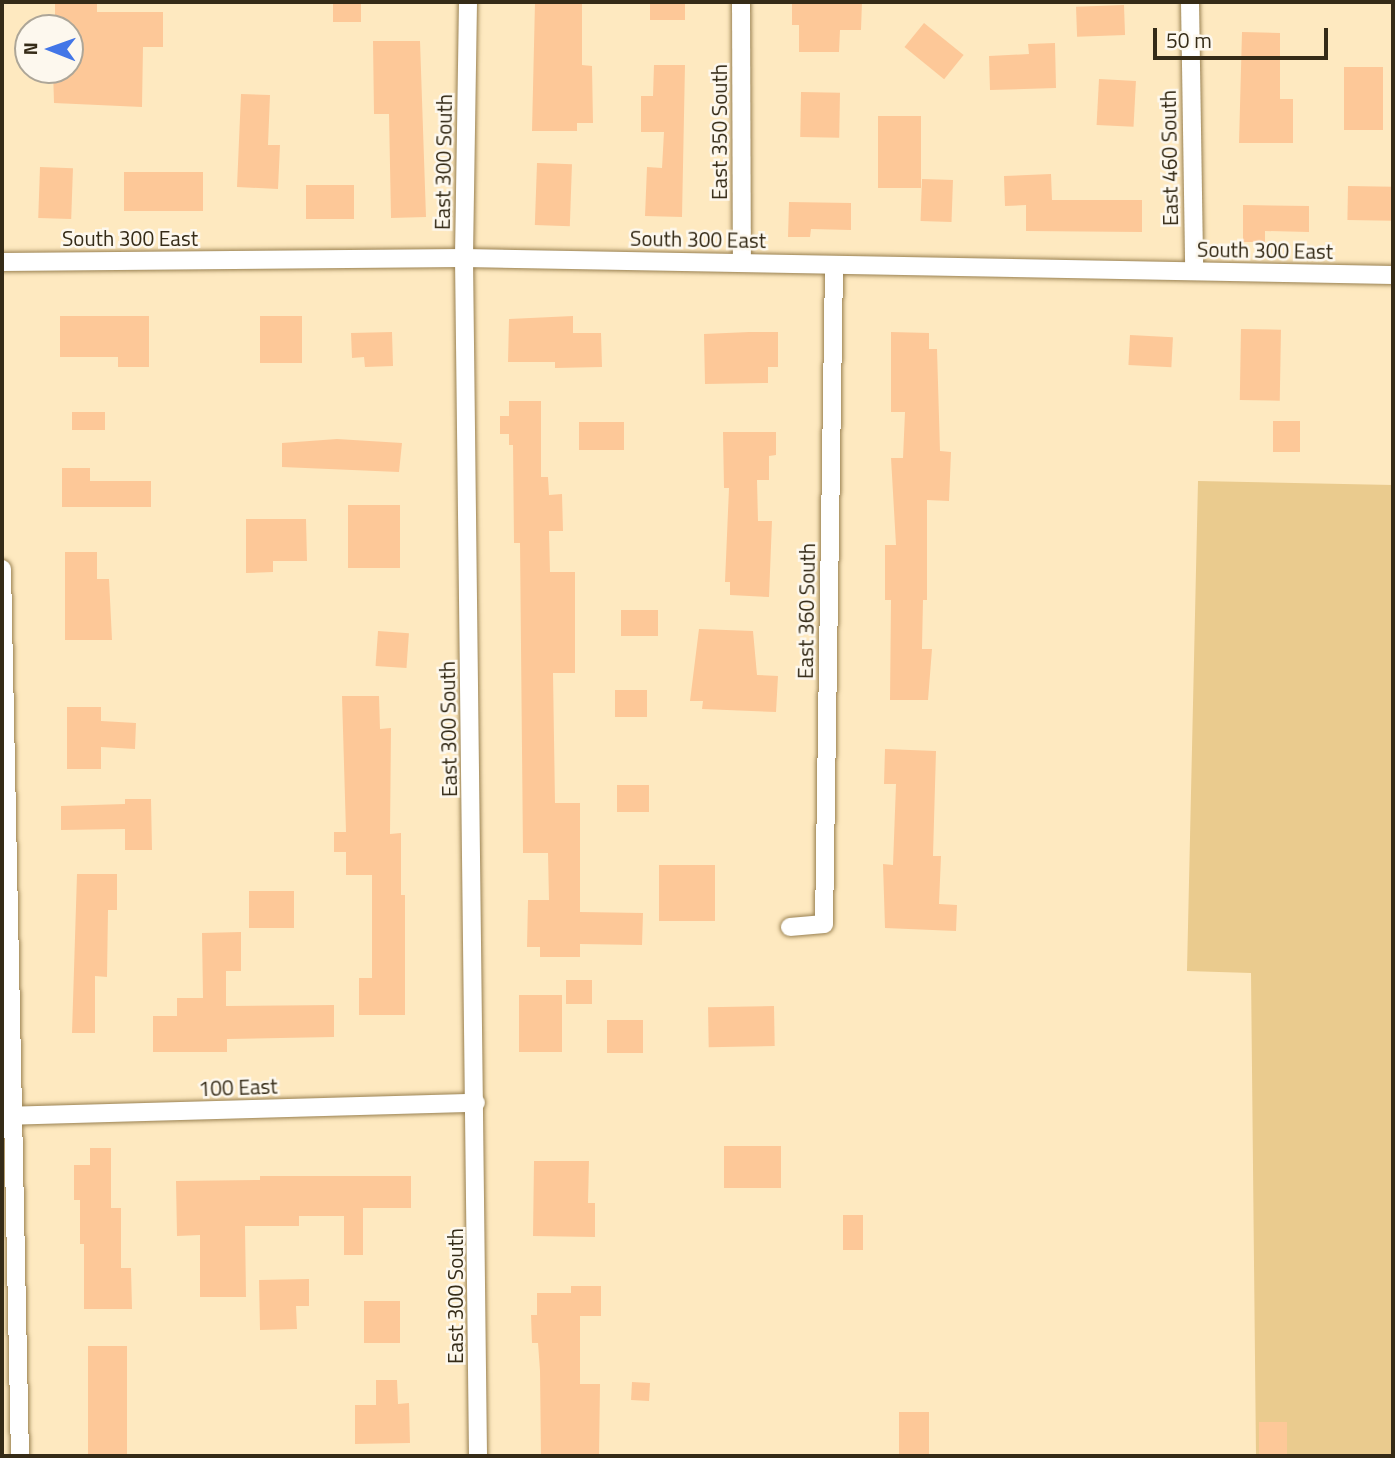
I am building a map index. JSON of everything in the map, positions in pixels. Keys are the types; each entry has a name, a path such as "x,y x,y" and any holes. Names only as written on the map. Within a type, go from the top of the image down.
{"street":[{"name":"East 300 South","path":"468,2 464,258 476,1103 478,1456"},
{"name":"East 350 South","path":"741,2 742,263"},
{"name":"East 460 South","path":"1191,2 1194,271"},
{"name":"South 300 East","path":"2,262 464,258 1393,275"},
{"name":"East 360 South","path":"790,927 824,924 834,265"},
{"path":"2,569 6,1116 20,1456"},
{"name":"100 East","path":"6,1116 476,1103"}],"shaded area":[{"path":"1198,481 1393,485 1393,1456 1256,1456 1251,973 1187,971"}],"building":[{"path":"55,2 97,2 97,12 163,12 163,47 143,47 142,107 54,103 53,84 84,84 84,14 55,14"},
{"path":"333,2 361,2 361,22 333,22"},
{"path":"535,2 582,2 582,65 592,66 593,123 577,123 577,131 532,131"},
{"path":"650,2 685,2 685,20 650,20"},
{"path":"792,2 862,2 861,30 840,30 839,52 799,52 799,25 792,25"},
{"path":"1124,5 1125,35 1077,37 1076,7"},
{"path":"924,23 964,55 944,79 904,47"},
{"path":"1242,32 1280,33 1280,99 1293,99 1293,143 1239,143"},
{"path":"373,41 420,41 426,217 391,218 389,114 374,114"},
{"path":"1055,43 1056,88 990,90 989,56 1029,54 1028,44"},
{"path":"654,65 685,65 682,217 645,216 647,167 662,168 664,132 641,132 641,96 653,96"},
{"path":"1344,67 1383,67 1383,130 1344,130"},
{"path":"1099,79 1136,81 1134,127 1097,125"},
{"path":"801,92 840,93 839,138 800,137"},
{"path":"241,94 270,95 268,145 280,145 278,189 237,187"},
{"path":"878,116 921,116 921,188 878,188"},
{"path":"537,163 572,164 570,226 535,225"},
{"path":"40,167 73,168 71,219 38,218"},
{"path":"124,172 203,172 203,211 124,211"},
{"path":"1051,174 1052,200 1142,200 1142,232 1026,231 1026,205 1005,206 1004,176"},
{"path":"922,179 953,180 952,222 921,221"},
{"path":"306,185 354,185 354,219 306,219"},
{"path":"1348,186 1393,187 1392,221 1347,220"},
{"path":"789,202 851,203 851,230 811,229 810,237 788,237"},
{"path":"1243,205 1309,206 1309,232 1265,231 1265,242 1243,242"},
{"path":"60,316 149,316 149,367 118,367 118,357 60,357"},
{"path":"260,316 302,316 302,363 260,363"},
{"path":"573,316 573,333 601,333 602,367 555,368 555,362 508,362 509,319"},
{"path":"1241,329 1281,330 1280,401 1240,400"},
{"path":"392,332 393,366 365,367 364,357 352,358 351,333"},
{"path":"778,332 778,367 768,367 768,383 705,384 704,334"},
{"path":"891,332 929,333 929,349 937,349 940,451 951,452 949,501 927,500 927,600 923,600 922,649 932,649 928,700 890,700 891,600 885,600 885,545 896,545 891,458 903,458 905,412 891,412"},
{"path":"1130,335 1173,337 1171,367 1128,365"},
{"path":"509,401 541,401 541,477 548,477 549,495 562,494 563,531 549,531 550,572 575,572 575,673 553,673 555,803 580,803 580,912 643,913 642,945 580,944 580,957 540,957 540,947 527,947 528,900 549,900 548,853 523,853 520,543 514,543 513,445 509,445 509,434 500,434 500,416 509,416"},
{"path":"72,412 105,412 105,430 72,430"},
{"path":"1273,421 1300,421 1300,452 1273,452"},
{"path":"579,422 624,422 624,450 579,450"},
{"path":"723,432 776,432 776,455 769,456 769,480 757,480 758,521 772,521 769,597 730,595 730,582 725,582 729,488 724,488"},
{"path":"337,439 402,443 399,472 282,467 282,443"},
{"path":"62,468 90,468 90,481 151,481 151,507 62,507"},
{"path":"348,505 400,505 400,568 348,568"},
{"path":"246,519 306,519 307,561 273,561 273,572 246,573"},
{"path":"65,552 97,552 97,579 109,579 112,640 65,640"},
{"path":"621,610 658,610 658,636 621,636"},
{"path":"699,629 753,631 757,675 778,676 776,712 702,709 703,701 690,701"},
{"path":"378,631 409,633 406,668 376,666"},
{"path":"615,690 647,690 647,717 615,717"},
{"path":"342,696 379,696 380,729 391,728 390,834 401,833 401,895 405,895 405,1015 359,1015 359,978 372,978 372,875 346,875 346,852 334,852 334,832 346,832"},
{"path":"67,707 101,707 101,721 136,723 135,749 101,747 101,769 67,769"},
{"path":"885,749 936,751 933,856 941,856 939,904 957,905 956,931 885,928 883,864 893,865 896,784 884,784"},
{"path":"617,785 649,785 649,812 617,812"},
{"path":"125,799 151,799 152,850 125,850 125,829 61,830 61,806 125,804"},
{"path":"659,865 715,865 715,921 659,921"},
{"path":"77,874 117,874 117,910 108,910 107,977 95,976 95,1033 72,1033"},
{"path":"249,891 294,891 294,928 249,928"},
{"path":"241,932 241,971 226,971 226,1006 334,1005 334,1037 227,1039 227,1052 153,1052 153,1016 177,1016 177,998 203,998 202,933"},
{"path":"566,980 592,980 592,1004 566,1004"},
{"path":"519,995 562,995 562,1052 519,1052"},
{"path":"774,1006 775,1046 709,1047 708,1007"},
{"path":"607,1020 643,1020 643,1053 607,1053"},
{"path":"724,1146 781,1146 781,1188 724,1188"},
{"path":"90,1148 111,1148 111,1208 121,1208 121,1268 131,1268 132,1309 84,1309 84,1244 80,1244 80,1200 74,1200 74,1165 90,1165"},
{"path":"534,1161 589,1161 588,1203 595,1203 595,1237 533,1236"},
{"path":"260,1176 411,1176 411,1208 363,1208 363,1255 344,1255 344,1216 299,1216 299,1226 245,1226 246,1297 200,1297 200,1235 177,1236 176,1181 260,1180"},
{"path":"843,1215 863,1215 863,1250 843,1250"},
{"path":"309,1279 309,1306 296,1306 297,1329 260,1330 259,1280"},
{"path":"571,1286 601,1286 601,1316 580,1316 580,1384 600,1384 599,1456 541,1456 540,1371 538,1343 532,1343 531,1315 537,1315 537,1293 571,1293"},
{"path":"364,1301 400,1301 400,1343 364,1343"},
{"path":"88,1346 127,1346 127,1456 88,1456"},
{"path":"376,1380 397,1380 398,1404 409,1403 410,1443 355,1444 355,1405 376,1405"},
{"path":"632,1382 650,1383 649,1401 631,1400"},
{"path":"899,1412 929,1412 929,1456 899,1456"},
{"path":"1259,1422 1287,1422 1287,1456 1259,1456"}]}
